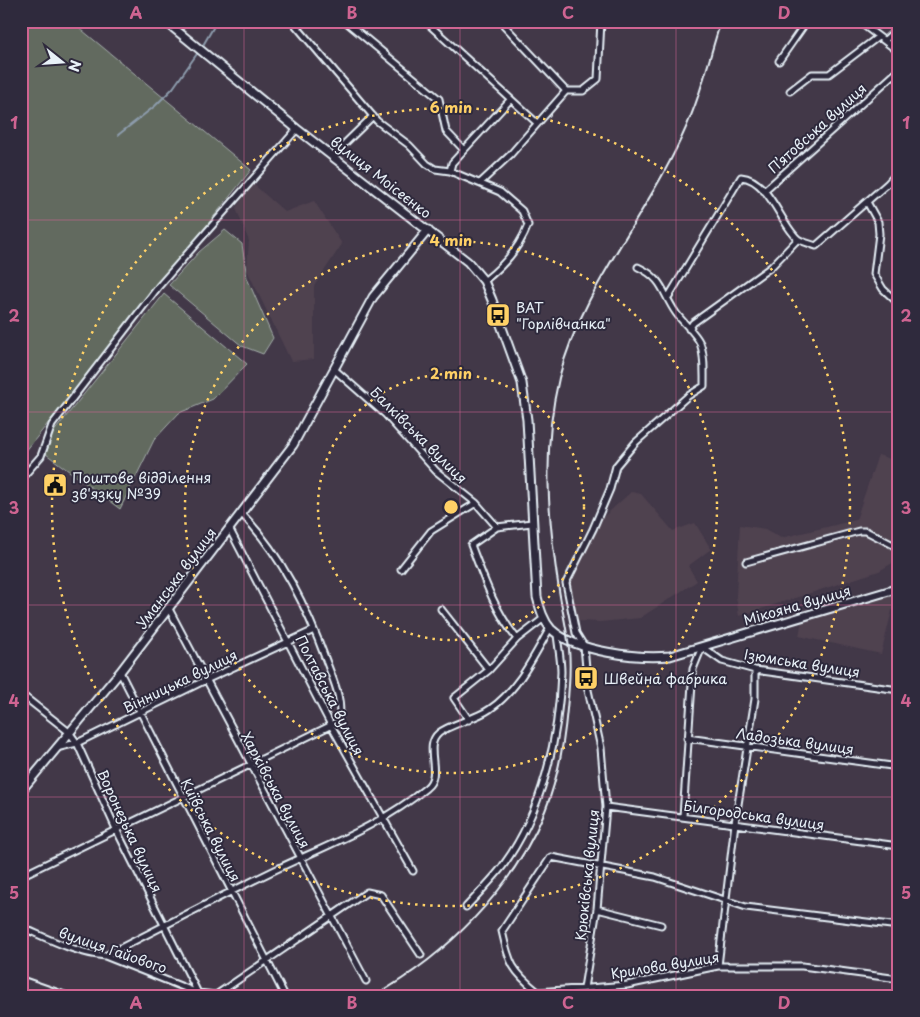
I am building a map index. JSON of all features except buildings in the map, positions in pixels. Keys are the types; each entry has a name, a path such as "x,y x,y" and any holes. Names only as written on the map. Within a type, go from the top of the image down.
{"street":[{"name":"вулиця Моісеєнко","path":"165,21 297,129 468,262 484,281 514,356 522,383 527,420 535,582 544,618 550,628 559,635"},
{"path":"292,21 373,116 409,145 427,164 435,169 450,171 500,192 522,211 528,225 525,234 504,263 484,281"},
{"path":"345,21 439,99 446,130 464,150"},
{"path":"424,21 537,123"},
{"path":"500,21 566,91 583,91 598,79 601,21"},
{"path":"779,61 807,21"},
{"path":"858,21 899,52"},
{"path":"885,40 899,27"},
{"path":"790,91 812,74 829,74 878,37"},
{"name":"П’ятовська вулиця","path":"669,296 741,177 747,177 764,191 899,70"},
{"path":"480,183 510,155 566,91"},
{"path":"450,171 450,166 510,100"},
{"path":"332,156 373,116"},
{"path":"21,479 40,456 52,425 159,286 297,129"},
{"path":"764,191 798,239 816,246 867,202 899,171"},
{"path":"867,202 878,222 879,234 874,274 883,289 898,304"},
{"name":"Уманська вулиця","path":"21,791 120,672 293,445 373,297 428,230"},
{"path":"638,267 650,272 669,296 675,311 689,329 693,323 771,266 798,239"},
{"name":"Крюківська вулиця","path":"584,988 597,909 606,807 601,748 588,690 584,646 576,633 566,583 593,529 610,489 616,466 636,442 688,396 704,386 704,363 700,343 689,329"},
{"name":"Балківська вулиця","path":"335,370 386,414 436,470 476,503 497,527"},
{"path":"401,569 431,531 476,503"},
{"path":"21,876 182,797 332,727 338,722 341,711 337,692 314,630 289,577 241,513"},
{"path":"517,640 503,620 488,591 471,545 497,527 532,523"},
{"name":"Полтавська вулиця","path":"229,528 290,641 332,727 413,871"},
{"path":"746,562 859,531 866,531 899,548"},
{"name":"Мікояна вулиця","path":"702,647 899,588"},
{"name":"Харківська вулиця","path":"169,609 366,981"},
{"path":"441,609 489,670"},
{"path":"469,720 454,698 489,670 517,640 544,618"},
{"path":"105,956 230,892 346,838 382,818 432,782 434,775 432,749 434,739 440,732 492,708 527,669 550,628"},
{"name":"Вінницька вулиця","path":"55,749 77,743 314,630"},
{"path":"466,907 502,868 521,835 537,801 548,762 557,711 561,670 559,635 584,646 648,657 681,654 702,647"},
{"path":"683,816 693,669 702,647"},
{"name":"Ізюмська вулиця","path":"702,647 722,661 755,670 899,690"},
{"path":"718,966 735,823 746,745 755,699 755,670"},
{"name":"Київська вулиця","path":"120,672 139,714 285,996"},
{"name":"Воронезька вулиця","path":"21,694 69,732 77,743 116,829 198,993"},
{"name":"Ладозька вулиця","path":"687,738 899,767"},
{"name":"Білгородська вулиця","path":"606,807 899,846"},
{"name":"Крилова вулиця","path":"602,866 550,857 502,931 506,950 517,974 538,992 627,985 718,966 802,966 899,979"},
{"path":"602,866 655,878 746,907 899,924"},
{"path":"198,993 205,996 216,995 330,915 367,892 373,892 380,896 421,955"},
{"path":"597,909 661,924"},
{"name":"вулиця Гайового","path":"21,927 52,942 92,955 105,956 198,993"}],"shaded area":[{"path":"253,184 285,212 314,201 342,244 314,286 314,359 291,361 247,270 249,241 236,208"},
{"path":"878,455 899,462 899,559 879,571 739,616 736,596 740,525 765,529 781,538 856,520"},
{"path":"631,492 641,494 673,531 695,523 711,549 688,566 697,581 640,618 600,622 577,621 568,584 595,534 599,521"},
{"path":"896,594 881,654 799,636 802,620"}],"green space":[{"path":"21,21 71,21 251,170 21,457"},
{"path":"225,230 242,244 247,278 273,338 263,354 242,346 169,285 199,252"},
{"path":"164,294 247,364 213,399 179,413 154,440 120,509 46,454 52,434"}],"waterway":[{"path":"202,47 217,21"},
{"path":"118,135 155,106 173,88 199,51"}],"railway":[{"path":"374,996 427,961 475,917 515,867 531,840 550,799 562,748 570,672 570,657 552,537 548,484 550,431 559,378 567,350 590,298 649,199 685,130 698,96 721,21"},
{"path":"21,976 78,996"}],"place":[{"name":"ВАТ \"Горлівчанка\"","path":"498,315"},
{"name":"Поштове відділення зв'язку №39","path":"55,485"},
{"name":"Швейна фабрика","path":"586,678"}]}
